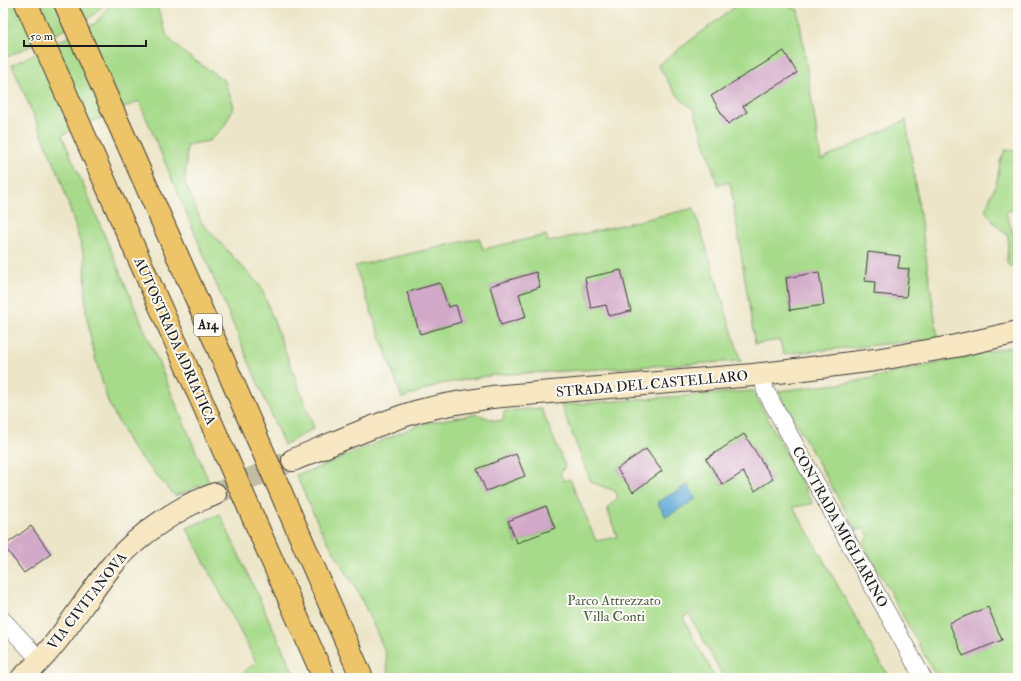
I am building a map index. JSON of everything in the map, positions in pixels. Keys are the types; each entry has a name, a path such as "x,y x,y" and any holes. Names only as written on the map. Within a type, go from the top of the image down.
{"highway":[{"name":"AUTOSTRADA ADRIATICA","path":"26,3 324,678"},
{"name":"A14","path":"65,3 362,678"}],"street":[{"name":"STRADA DEL CASTELLARO","path":"293,460 363,431 412,413 448,404 492,398 763,374 875,360 956,346 1018,332"},
{"name":"CONTRADA MIGLIARINO","path":"763,374 765,390 922,678"},
{"name":"VIA CIVITANOVA","path":"22,678 61,637 110,568 129,547 168,517 188,505 215,494"},
{"name":"VIA CIVITANOVA","path":"3,620 40,660"}],"green space":[{"path":"14,3 106,3 91,17 3,59 3,7"},
{"path":"111,3 156,3 167,36 184,53 224,80 234,106 224,127 209,141 187,145 185,183 202,223 261,287 314,428 284,445 139,101 62,135 209,482 175,496 132,448 108,402 93,350 86,312 85,258 60,177 12,65 96,23"},
{"path":"740,3 781,3 798,10 821,160 906,120 938,339 783,354 780,340 755,344 730,182 718,185 694,109 678,96 658,65","holes":["711,96 743,106 747,112 728,123","868,253 900,256 898,268 909,269 906,297 874,294 875,282 865,281","819,273 790,310 786,278"]},
{"path":"1005,150 1018,151 1018,208 1006,212 1014,238 1018,237 1018,272 1007,263 1008,236 995,224 985,210 997,181 1000,162"},
{"path":"694,208 741,361 493,375 441,384 402,398 355,266 479,238 483,249 546,235 548,242","holes":["621,270 631,311 606,305 591,308 585,279","536,272 540,287 519,294 525,317 501,325 490,286","440,283 448,307 461,322 420,334 408,292"]},
{"path":"1018,345 1018,678 937,678 863,543 869,536 865,529 856,530 778,391 854,382"},
{"name":"Parco Attrezzato Villa Conti","path":"753,391 813,504 793,507 889,678 724,678 689,614 683,618 715,678 389,678 385,651 360,596 321,530 296,475 320,467 421,424 476,414 496,421 503,420 504,411 541,408 565,466 560,474 564,481 570,479 596,541 617,537 607,508 618,497 615,491 591,482 561,405","holes":["744,434 773,479 755,490 743,472 723,485 706,459","646,449 662,471 633,491 617,469","516,454 524,476 486,491 477,469","546,506 555,528 516,543 508,521"]},
{"path":"220,514 296,678 237,678 256,662 187,528"}],"water":[{"path":"688,485 696,499 666,517 657,502"}],"building":[{"path":"784,51 797,73 743,106 747,112 728,124 711,96"},
{"path":"868,252 900,256 898,268 909,269 906,297 874,294 875,282 865,281"},
{"path":"621,270 631,311 609,316 606,305 591,308 585,278"},
{"path":"536,272 540,287 519,294 526,317 501,325 490,286"},
{"path":"819,272 824,305 790,310 786,278"},
{"path":"440,283 448,307 456,305 461,322 420,334 407,292"},
{"path":"744,434 773,479 755,491 743,472 723,485 706,459"},
{"path":"646,449 662,471 633,492 617,469"},
{"path":"516,454 525,476 486,491 477,469"},
{"path":"546,506 555,528 517,543 508,521"},
{"path":"31,526 51,554 24,573 4,546"},
{"path":"988,607 1002,640 963,656 949,623"}],"tunnel":[{"path":"215,494 293,460"}]}
